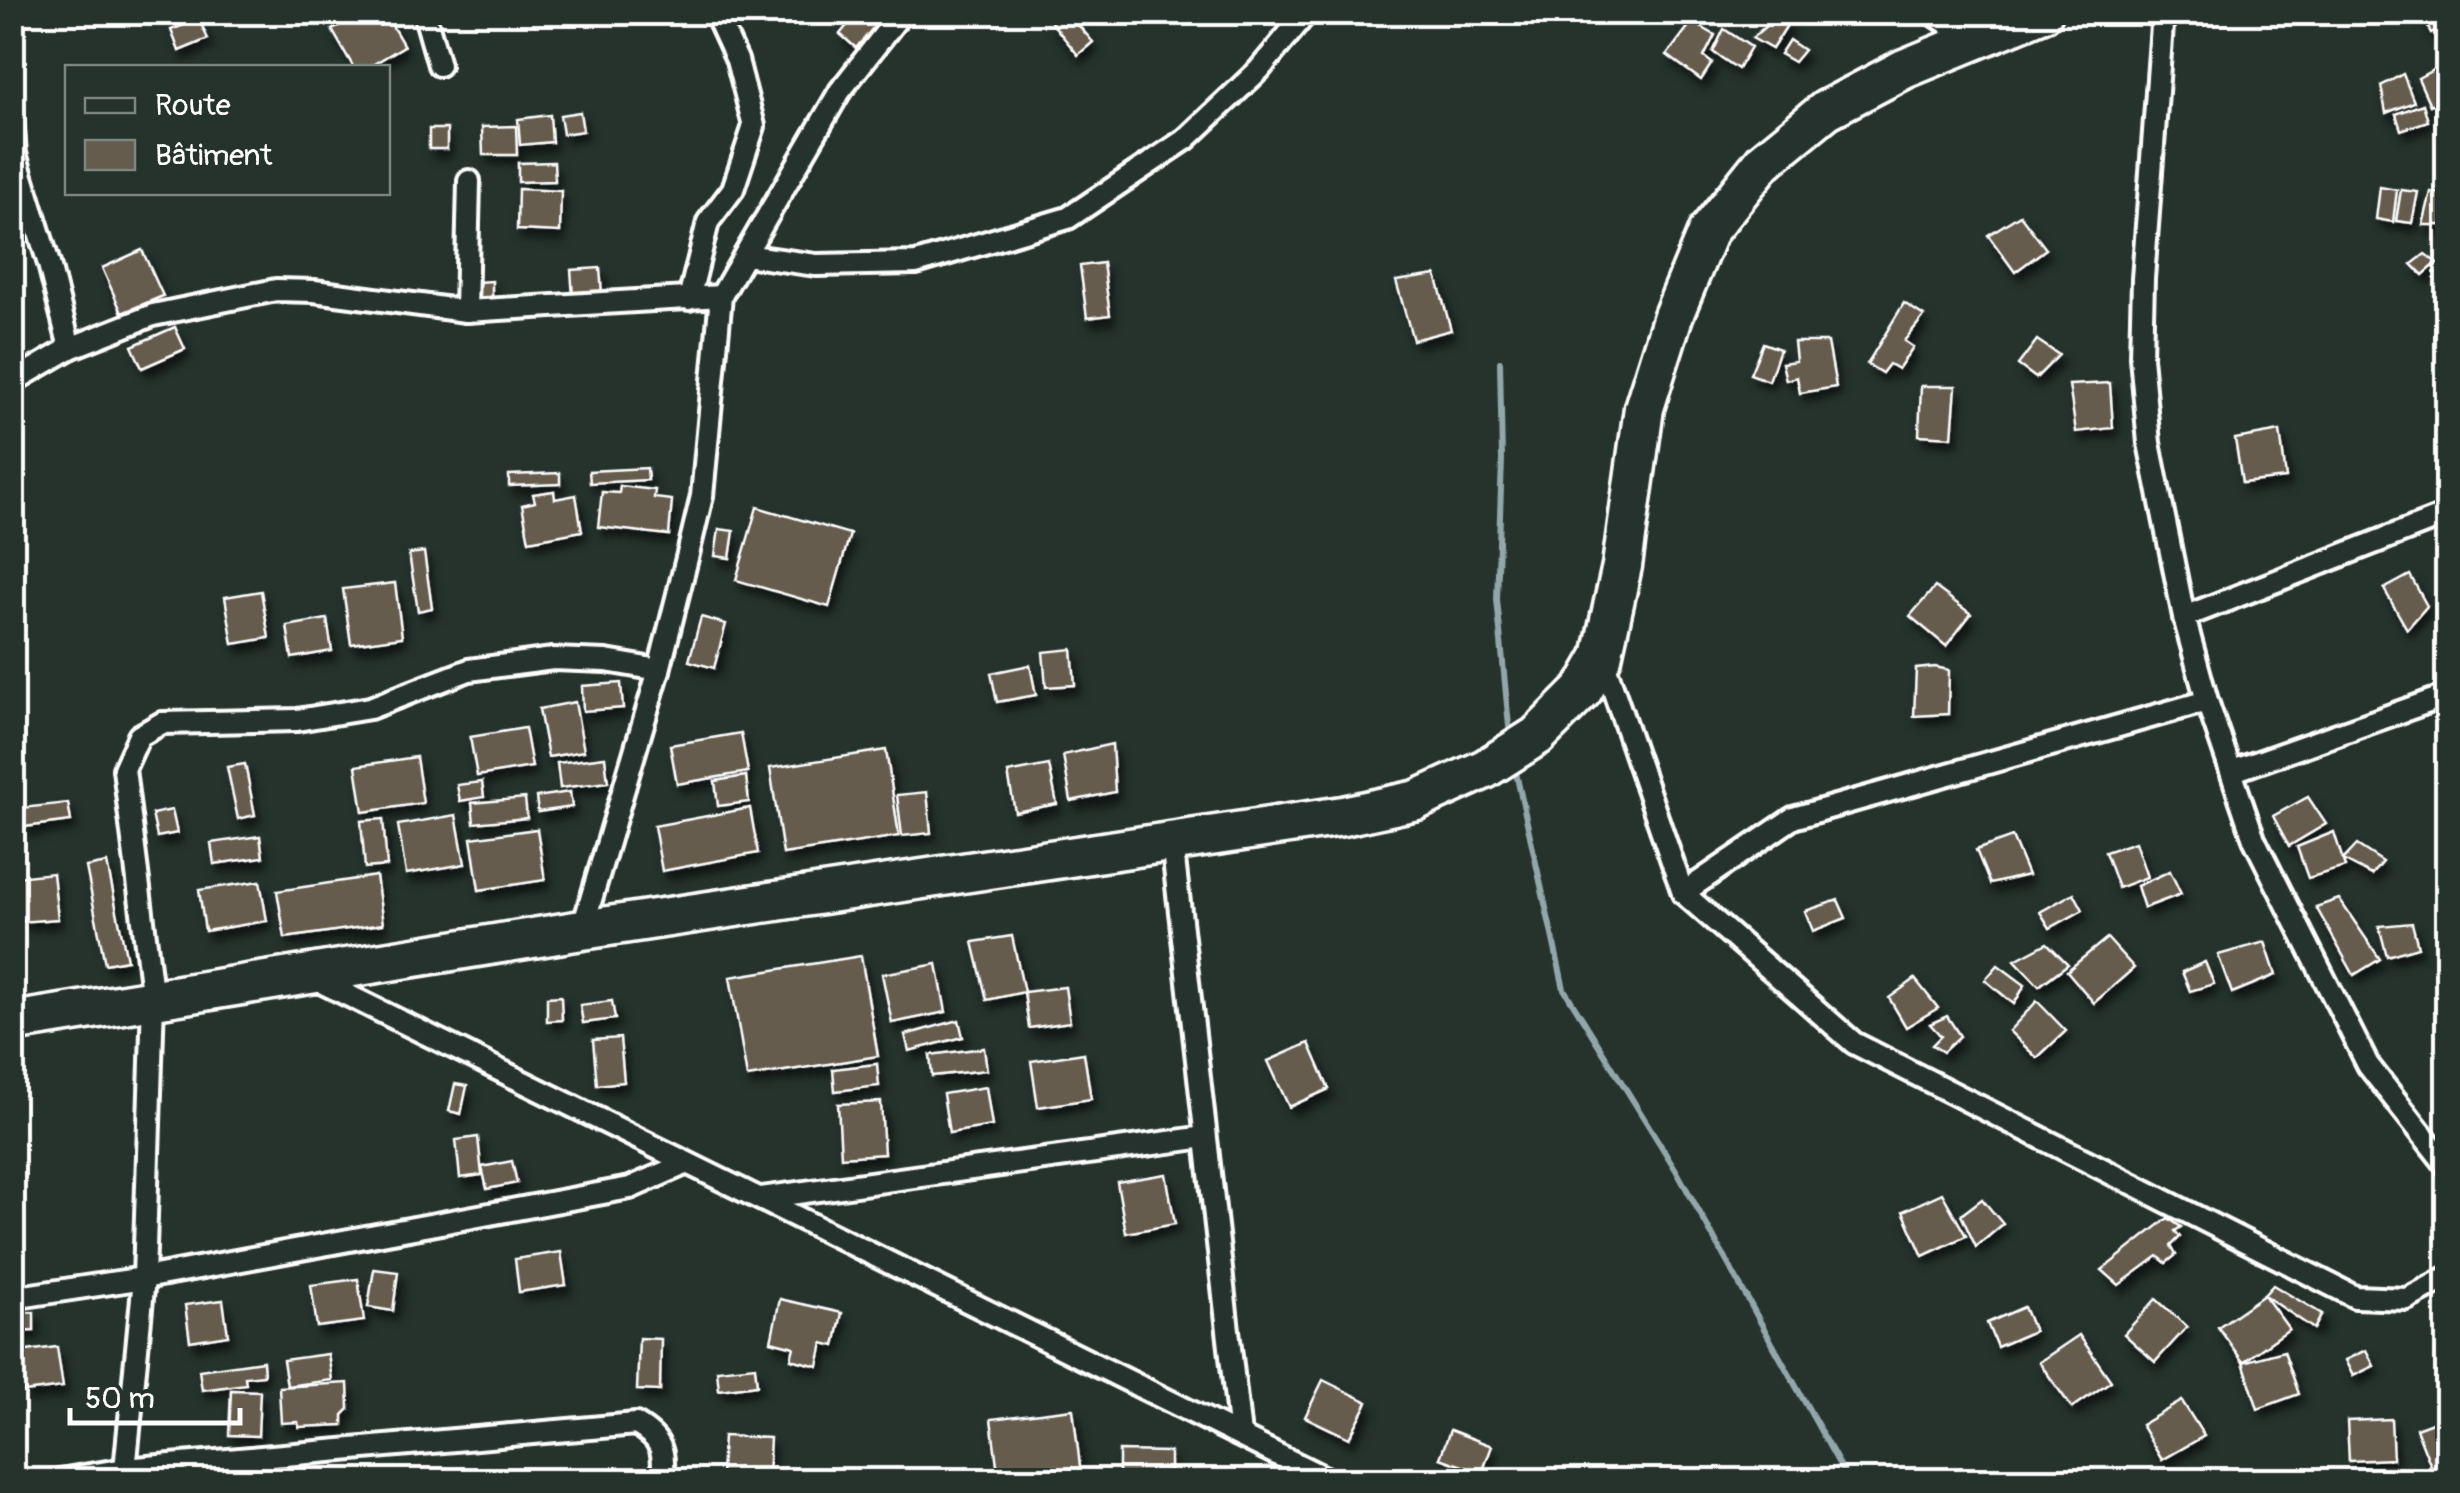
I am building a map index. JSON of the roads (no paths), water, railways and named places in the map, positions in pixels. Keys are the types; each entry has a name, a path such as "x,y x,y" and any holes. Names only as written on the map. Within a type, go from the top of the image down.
{"highway":[{"path":"12,1022 582,930 1342,816 1416,800 1485,769 1538,736 1584,690 1602,657 1622,566 1644,408 1673,316 1708,231 1764,161 1826,110 1904,69 2043,12"}],"street":[{"path":"424,12 440,65"},
{"path":"689,299 708,222 733,189 754,126 737,60 715,12"},
{"path":"582,930 659,670 702,496 721,296 840,91 902,12"},
{"path":"745,255 816,266 916,263 1068,218 1186,139 1259,70 1307,12"},
{"path":"1931,12 1973,40"},
{"path":"2162,12 2141,357 2149,443 2184,618 2207,701 2254,839 2368,1065 2448,1167"},
{"path":"12,118 15,154 70,348"},
{"path":"466,311 468,182"},
{"path":"12,382 70,348 153,315 276,290 314,290 466,311 721,296"},
{"path":"2184,618 2448,514"},
{"path":"1602,657 1683,893 1854,1042 2355,1297 2407,1299 2448,1277"},
{"path":"125,1475 144,1278 153,1000 124,769 139,736 162,723 297,720 370,708 470,670 536,661 606,661 659,670"},
{"path":"2233,771 2448,695"},
{"path":"1683,893 1793,818 2207,701"},
{"path":"1172,842 1240,1436"},
{"path":"307,975 1329,1480"},
{"path":"759,1198 1205,1138"},
{"path":"12,1298 144,1278 630,1188 687,1163"},
{"path":"60,1480 636,1424 656,1436 664,1456 663,1480"}],"waterway":[{"path":"1500,362 1502,460 1497,599 1510,737"},
{"path":"1514,764 1564,989 1676,1170 1848,1480"}]}
